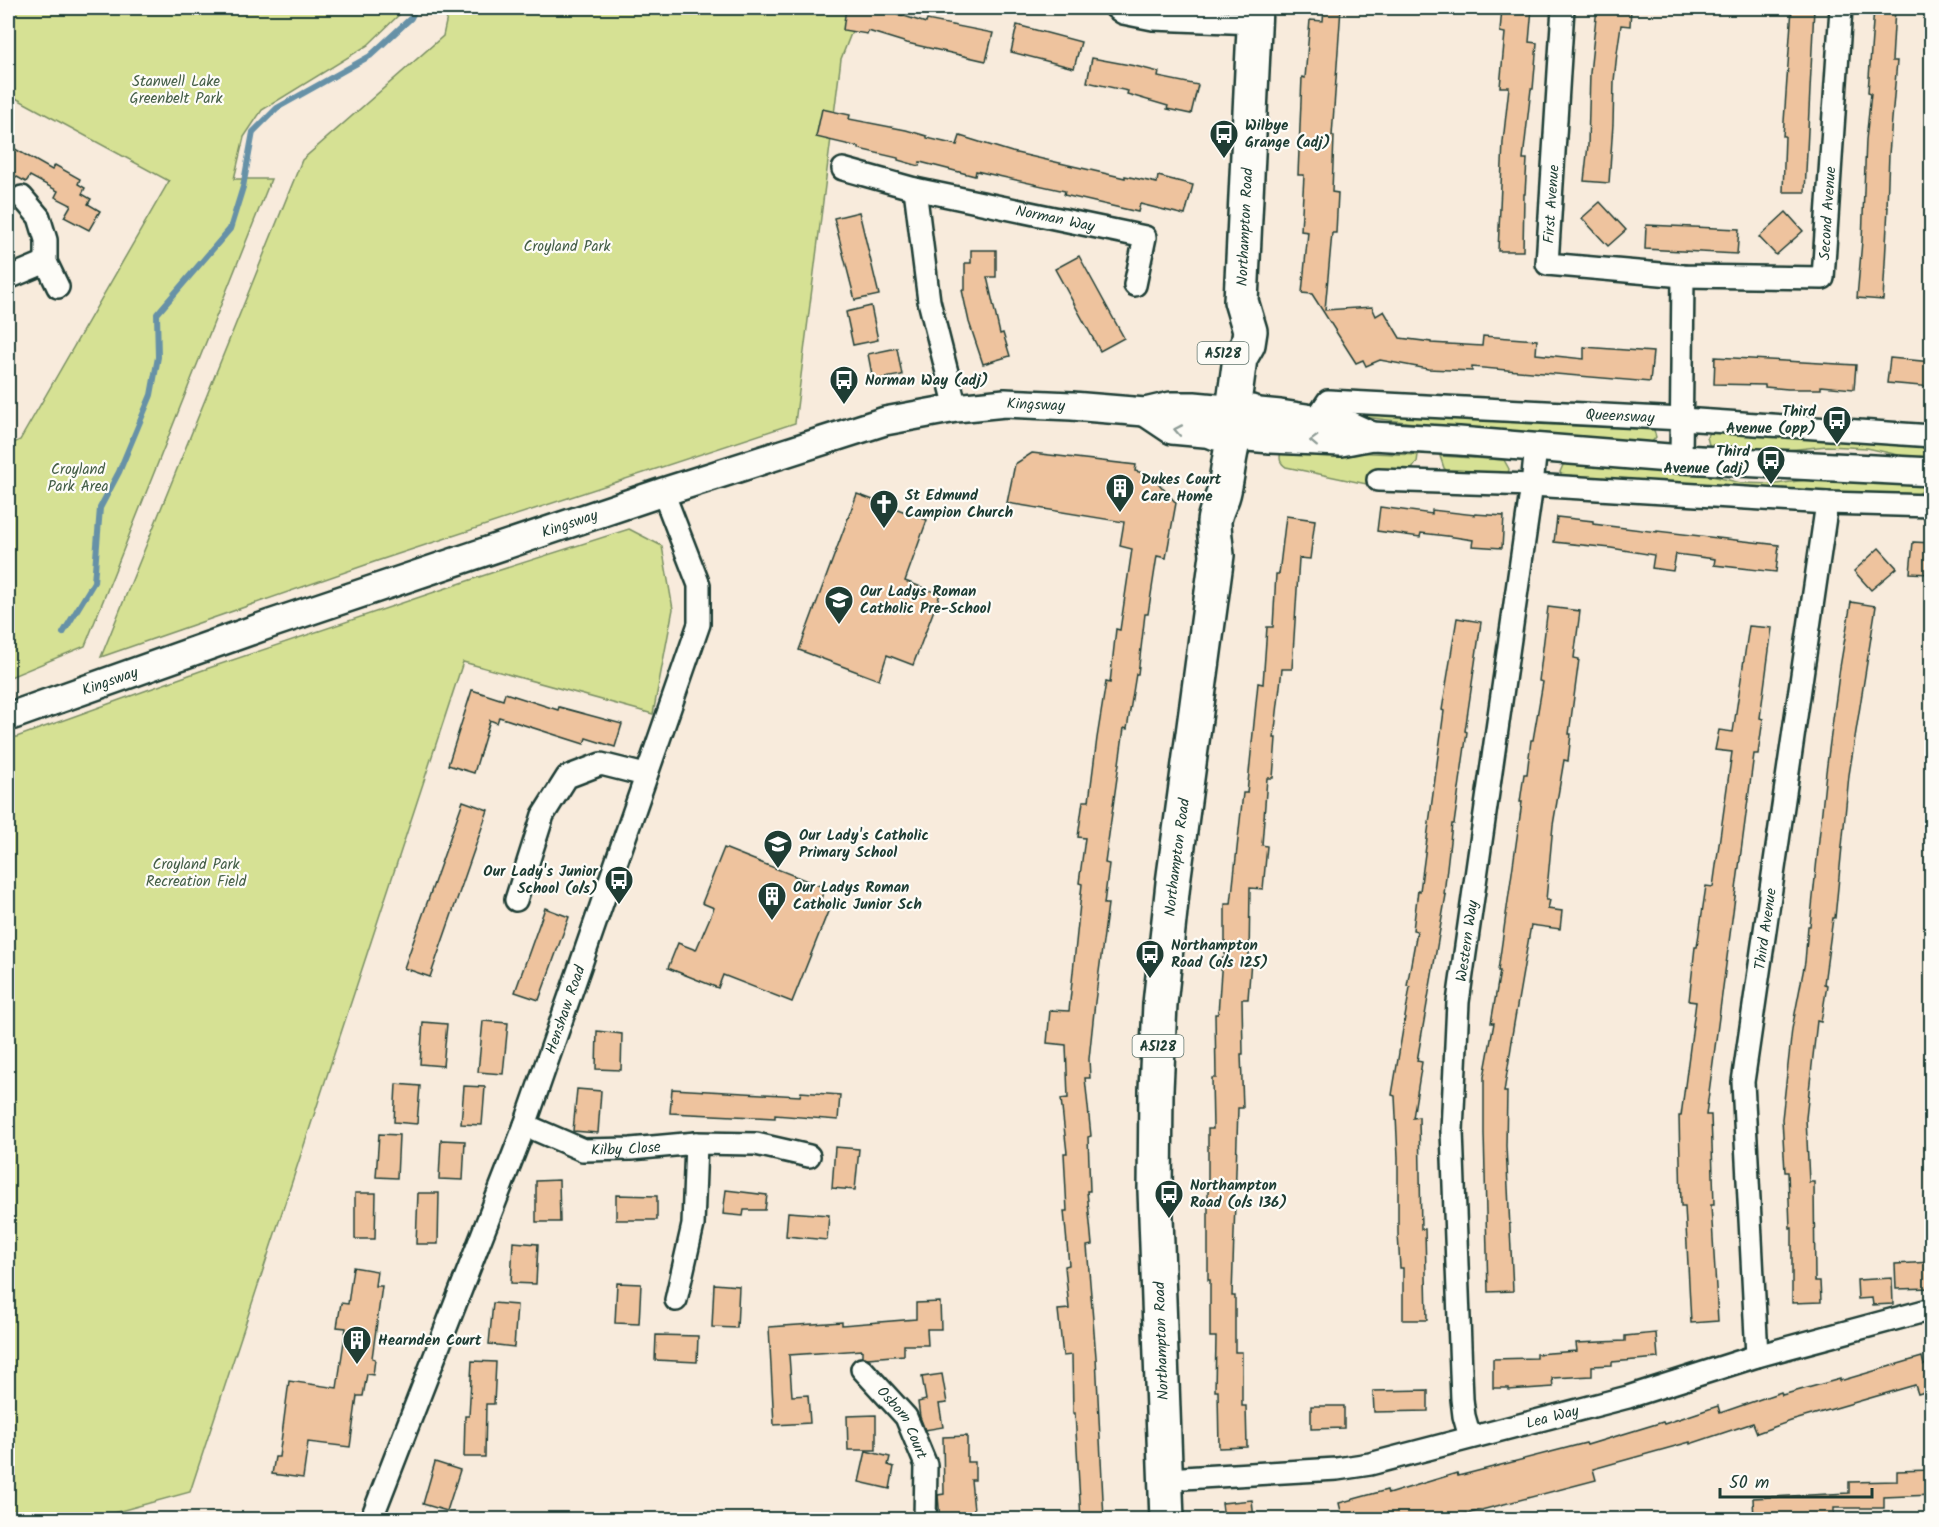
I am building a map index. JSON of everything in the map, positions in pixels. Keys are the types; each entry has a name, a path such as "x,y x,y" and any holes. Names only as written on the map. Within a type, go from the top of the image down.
{"main road":[{"name":"Northampton Road","path":"1167,1520 1155,1190 1158,1036 1173,883 1217,555 1214,524 1216,509 1210,490 1256,360 1248,344 1250,331 1240,301 1255,16"},
{"name":"Northampton Road","path":"1217,555 1235,526 1243,486 1225,333 1240,301"}],"street":[{"path":"1116,8 1123,13 1154,18 1255,16"},
{"name":"First Avenue","path":"1563,8 1547,264 1683,276"},
{"name":"Second Avenue","path":"1683,276 1824,278 1841,8"},
{"name":"Norman Way","path":"843,169 915,189 1145,237 1134,285"},
{"path":"915,189 929,301 956,408"},
{"path":"22,197 39,217 46,240 46,262 58,287"},
{"path":"8,278 46,262"},
{"path":"1681,459 1683,276"},
{"name":"Queensway","path":"1316,419 1328,401 1682,419 1932,436"},
{"name":"Kingsway","path":"8,717 263,626 663,492 885,421 956,408 1005,403 1145,412 1172,430 1234,423"},
{"path":"1234,423 1316,419 1346,424 1372,436"},
{"path":"1234,423 1341,442 1372,436 1681,459 1932,472"},
{"name":"Western Way","path":"1470,1437 1462,1399 1452,1143 1458,1002 1536,447"},
{"path":"1378,480 1532,485 1827,503 1932,506"},
{"name":"Henshaw Road","path":"371,1520 525,1125 699,624 699,585 663,492"},
{"name":"Third Avenue","path":"1757,1356 1743,1082 1827,503"},
{"path":"516,900 543,815 567,777 601,764 645,775"},
{"name":"Kilby Close","path":"525,1125 584,1150 631,1149 696,1143 756,1144 809,1156"},
{"path":"676,1300 693,1225 696,1143"},
{"name":"Lea Way","path":"1166,1479 1337,1469 1370,1464 1628,1397 1757,1356 1932,1309"},
{"name":"Osborn Court","path":"862,1369 906,1417 926,1465 925,1520"}],"green space":[{"path":"8,8 406,8 368,45 262,110 244,137 234,179 271,179 85,646 8,678 8,446 20,440 169,181 8,94"},
{"name":"Croyland Park","path":"449,8 861,8 841,59 795,423 377,561 101,657 302,160 443,36"},
{"path":"1344,408 1647,426 1654,430 1656,437 1651,443 1540,438 1338,414"},
{"path":"1712,430 1915,441 1926,451 1926,461 1867,448 1827,446 1778,451 1717,448 1709,445 1707,437"},
{"path":"1281,449 1418,455 1417,462 1412,469 1376,486 1286,467 1281,461"},
{"path":"1440,456 1504,460 1509,469 1508,474 1449,473 1444,468"},
{"path":"1570,463 1687,470 1741,483 1776,484 1828,477 1923,482 1922,491 1910,500 1562,476 1560,472 1563,465"},
{"name":"Croyland Park Recreation Field","path":"629,529 662,546 673,609 653,714 463,662 190,1492 91,1519 8,1519 8,740 203,670"}],"building":[{"path":"846,8 879,8 926,23 927,20 993,33 986,61 907,43 868,31 867,34 843,30"},
{"path":"1324,8 1341,8 1332,136 1334,136 1332,192 1338,193 1336,233 1332,233 1325,310 1372,307 1376,316 1384,311 1400,338 1431,343 1482,346 1483,336 1537,340 1536,354 1584,359 1584,347 1653,352 1650,382 1472,367 1472,371 1428,369 1380,360 1366,366 1363,360 1356,363 1312,294 1302,293 1308,232 1301,231 1304,175 1298,175 1302,77 1305,78 1310,20 1323,21"},
{"path":"1502,8 1532,8 1529,42 1537,43 1523,159 1527,159 1523,251 1498,251 1503,142 1509,87 1500,87 1505,33 1500,32"},
{"path":"1597,8 1631,8 1630,26 1621,25 1617,53 1609,183 1584,181 1588,145 1590,73"},
{"path":"1792,8 1814,8 1805,192 1783,192 1785,136 1783,136"},
{"path":"1874,8 1895,8 1892,61 1897,61 1889,154 1883,300 1857,298 1871,93 1868,92"},
{"path":"1017,25 1081,42 1074,68 1011,52"},
{"path":"1092,58 1159,72 1158,77 1198,85 1191,114 1167,109 1168,106 1127,94 1128,91 1087,82"},
{"path":"822,109 850,115 849,119 906,130 957,145 960,136 1012,152 1125,178 1125,176 1157,183 1158,176 1193,185 1185,215 1140,204 1138,212 1064,195 1065,191 976,171 975,176 920,162 919,166 898,160 898,158 859,149 859,147 816,137"},
{"path":"8,145 52,170 55,165 80,179 78,184 85,188 82,194 91,199 88,204 100,211 89,230 64,217 71,205 55,197 58,191 30,176 26,182 8,172"},
{"path":"1600,202 1626,230 1608,246 1582,218"},
{"path":"859,212 879,295 855,300 834,218"},
{"path":"1786,212 1803,231 1776,255 1759,237"},
{"path":"1646,225 1739,229 1737,254 1645,249"},
{"path":"971,250 996,250 996,277 987,277 1000,334 1003,333 1010,356 983,364 969,322 962,290 965,290 965,263 971,263"},
{"path":"1079,256 1124,338 1100,351 1055,269"},
{"path":"871,306 878,340 853,345 846,312"},
{"path":"897,348 902,375 873,380 868,354"},
{"path":"1715,357 1856,365 1854,389 1821,386 1821,389 1788,389 1765,387 1765,385 1714,384"},
{"path":"1890,358 1932,362 1932,387 1887,383"},
{"path":"1032,453 1136,465 1135,471 1151,475 1176,503 1166,558 1157,556 1148,614 1145,614 1138,674 1136,674 1127,729 1124,728 1105,863 1109,864 1104,904 1108,904 1089,1059 1090,1078 1085,1078 1091,1136 1088,1137 1090,1191 1087,1191 1092,1245 1087,1246 1096,1357 1104,1520 1081,1520 1075,1413 1073,1413 1072,1355 1063,1356 1058,1310 1069,1309 1065,1266 1069,1265 1064,1211 1067,1211 1064,1153 1067,1153 1061,1099 1068,1098 1066,1045 1047,1043 1050,1010 1069,1011 1082,884 1079,883 1085,838 1078,837 1083,801 1089,801 1106,682 1110,683 1116,629 1120,630 1132,549 1120,546 1124,522 1007,503 1015,464"},
{"path":"857,494 927,520 905,581 940,594 913,665 887,655 879,680 799,650"},
{"path":"1380,507 1432,514 1432,510 1504,516 1502,548 1472,546 1473,540 1447,536 1421,533 1420,537 1377,531"},
{"path":"1286,516 1315,520 1310,559 1299,558 1292,669 1282,669 1274,738 1276,738 1273,778 1267,778 1262,845 1267,846 1263,889 1250,888 1249,960 1251,960 1248,999 1242,999 1243,1108 1238,1108 1232,1296 1235,1296 1235,1352 1242,1352 1242,1406 1246,1406 1247,1447 1219,1448 1218,1391 1215,1391 1216,1337 1210,1337 1210,1280 1208,1280 1208,1129 1213,1129 1212,1078 1216,1078 1215,1014 1218,1014 1222,958 1225,958 1225,904 1231,904 1243,793 1247,793 1258,683 1263,684 1267,627 1273,627 1276,574 1279,574"},
{"path":"1557,517 1593,521 1593,524 1779,545 1776,572 1714,565 1715,559 1676,554 1673,571 1652,568 1654,555 1554,542"},
{"path":"1913,542 1932,543 1929,574 1910,573"},
{"path":"1879,548 1897,568 1871,590 1854,571"},
{"path":"1851,602 1876,606 1849,775 1835,918 1833,918 1824,984 1827,985 1821,1022 1817,1021 1806,1118 1809,1182 1814,1182 1815,1281 1820,1281 1821,1302 1792,1303 1792,1228 1790,1228 1788,1172 1785,1172 1782,1119 1792,1029 1805,962 1808,926 1810,926 1826,772 1840,667"},
{"path":"1548,607 1580,611 1574,658 1579,659 1569,734 1571,734 1568,761 1564,760 1553,825 1546,900 1550,900 1548,909 1562,911 1560,929 1531,925 1504,1092 1507,1092 1506,1146 1513,1291 1488,1292 1484,1077 1494,1023 1491,1023 1500,971 1498,971 1524,774 1527,774 1531,740 1533,740 1543,682 1539,681"},
{"path":"1457,618 1481,622 1454,824 1452,824 1444,894 1446,895 1417,1061 1422,1062 1413,1118 1419,1117 1421,1229 1425,1229 1427,1320 1403,1320 1403,1268 1400,1268 1398,1233 1398,1157 1395,1096 1392,1095 1410,987 1407,986 1417,931 1413,930 1418,890 1420,891 1444,711 1442,710"},
{"path":"1749,626 1772,628 1760,718 1763,719 1758,754 1754,754 1706,1115 1711,1115 1714,1205 1711,1205 1718,1321 1691,1323 1685,1206 1681,1206 1679,1116 1681,1116 1696,1002 1689,1001 1695,947 1697,947 1706,886 1713,887 1732,752 1715,750 1719,730 1733,732"},
{"path":"472,690 503,700 505,693 558,710 559,707 622,724 615,747 586,738 584,744 499,717 497,723 490,720 474,773 448,765"},
{"path":"463,801 488,810 430,977 404,968"},
{"name":"Our Ladys Roman Catholic Junior Sch","path":"724,848 825,888 819,904 829,909 792,1002 723,975 718,988 668,968 678,943 696,950 714,908 702,903"},
{"path":"545,908 569,917 539,1000 515,992"},
{"path":"483,1021 508,1023 503,1074 478,1072"},
{"path":"423,1022 447,1024 443,1066 420,1064"},
{"path":"597,1031 622,1034 621,1070 596,1069"},
{"path":"396,1084 420,1086 417,1124 394,1122"},
{"path":"464,1086 485,1087 482,1125 461,1124"},
{"path":"577,1089 601,1091 598,1133 573,1131"},
{"path":"672,1089 800,1096 801,1092 840,1095 838,1120 775,1115 775,1118 670,1113"},
{"path":"379,1134 399,1135 397,1178 376,1177"},
{"path":"441,1140 465,1141 463,1180 439,1179"},
{"path":"835,1147 859,1149 855,1190 832,1188"},
{"path":"559,1180 560,1222 536,1222 536,1181"},
{"path":"726,1190 767,1195 765,1210 744,1210 743,1216 723,1214"},
{"path":"355,1193 376,1193 375,1239 355,1239"},
{"path":"418,1193 439,1193 438,1244 416,1244"},
{"path":"616,1195 657,1196 657,1220 616,1220"},
{"path":"788,1212 829,1215 827,1240 786,1236"},
{"path":"513,1242 538,1244 536,1284 511,1283"},
{"path":"1932,1262 1932,1288 1896,1289 1895,1264"},
{"name":"Hearnden Court","path":"353,1267 377,1271 375,1286 382,1286 372,1358 375,1359 373,1375 367,1374 363,1396 357,1396 350,1447 308,1442 303,1478 272,1474 275,1457 279,1457 289,1381 337,1388 346,1328 337,1327 341,1303 348,1304"},
{"path":"1892,1278 1893,1304 1873,1305 1872,1298 1858,1299 1857,1280"},
{"path":"617,1283 641,1284 639,1324 615,1323"},
{"path":"714,1284 739,1286 737,1328 712,1327"},
{"path":"940,1302 941,1329 927,1329 928,1345 904,1345 904,1355 868,1358 862,1357 862,1350 789,1355 792,1396 808,1395 810,1423 774,1425 769,1327 842,1322 842,1325 916,1319 916,1303"},
{"path":"493,1303 517,1305 514,1347 489,1344"},
{"path":"1656,1333 1658,1358 1592,1366 1592,1376 1552,1378 1553,1387 1509,1390 1509,1388 1493,1388 1493,1359 1536,1358 1536,1354 1577,1351 1576,1343 1625,1341 1625,1336"},
{"path":"656,1335 698,1336 697,1362 655,1360"},
{"path":"1922,1357 1924,1365 1932,1363 1932,1390 1918,1394 1915,1385 1757,1433 1753,1423 1690,1444 1690,1442 1593,1469 1596,1480 1443,1520 1343,1520 1339,1503 1387,1490 1388,1494 1457,1473 1458,1476 1586,1443 1587,1445 1663,1422 1664,1424 1718,1406 1720,1413 1781,1392 1782,1395 1840,1379 1840,1381"},
{"path":"472,1361 496,1362 494,1404 486,1404 485,1457 464,1457 465,1416 469,1416"},
{"path":"942,1374 947,1403 939,1404 943,1427 925,1430 918,1402 926,1400 922,1377"},
{"path":"1428,1390 1428,1411 1374,1412 1373,1391"},
{"path":"1311,1406 1344,1406 1344,1428 1311,1429"},
{"path":"876,1415 876,1450 848,1450 847,1416"},
{"path":"967,1436 967,1462 975,1462 975,1480 971,1480 975,1520 940,1520 938,1495 944,1494 943,1437"},
{"path":"866,1451 890,1457 888,1465 894,1467 890,1489 859,1482"},
{"path":"435,1462 460,1470 447,1511 423,1504"},
{"path":"1932,1470 1932,1495 1884,1497 1884,1508 1834,1508 1834,1518 1754,1520 1753,1498 1849,1493 1849,1482 1897,1481 1897,1471"},
{"path":"1252,1500 1254,1520 1224,1520 1222,1503"}],"waterway":[{"path":"63,633 94,582 100,508 119,472 151,395 158,357 157,314 230,229 243,187 253,132 277,108 370,56 411,18 416,8"}],"place":[{"name":"Wilbye Grange (adj)","path":"1224,160"},
{"name":"Norman Way (adj)","path":"844,406"},
{"name":"Third Avenue (opp)","path":"1837,446"},
{"name":"Third Avenue (adj)","path":"1771,486"},
{"name":"Dukes Court Care Home","path":"1120,514"},
{"name":"St Edmund Campion Church","path":"884,530"},
{"name":"Our Ladys Roman Catholic Pre-School","path":"839,626"},
{"name":"Our Lady's Catholic Primary School","path":"778,870"},
{"name":"Our Lady's Junior School (o/s)","path":"619,906"},
{"name":"Our Ladys Roman Catholic Junior Sch","path":"772,922"},
{"name":"Northampton Road (o/s 125)","path":"1150,980"},
{"name":"Northampton Road (o/s 136)","path":"1169,1220"},
{"name":"Hearnden Court","path":"357,1366"}],"park label":[{"name":"Stanwell Lake Greenbelt Park","path":"176,90"},
{"name":"Croyland Park Area","path":"78,478"}]}
